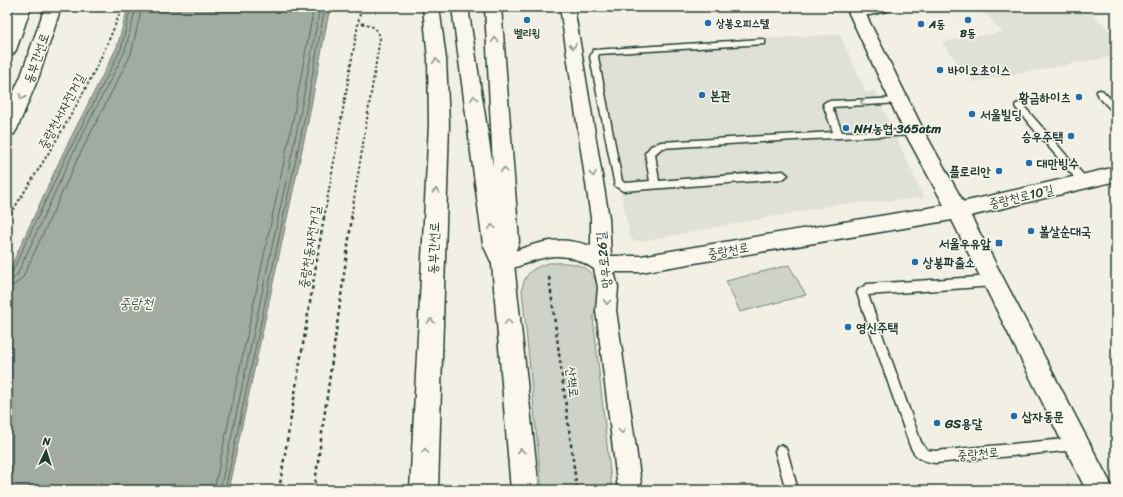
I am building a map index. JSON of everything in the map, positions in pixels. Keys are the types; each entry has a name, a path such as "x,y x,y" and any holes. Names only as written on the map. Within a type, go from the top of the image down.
{"main road":[{"path":"7,50 23,7"},
{"name":"동부간선로","path":"7,129 30,76 53,7"},
{"name":"동부간선로","path":"424,490 439,124 437,59 431,7"},
{"path":"460,7 494,244 503,264"},
{"path":"493,7 508,242 503,264 525,490"},
{"path":"855,9 915,133 958,211 1100,490"}],"street":[{"name":"망우로26길","path":"567,7 600,218 600,251 608,287 606,310 630,490"},
{"path":"855,9 885,7"},
{"name":"중랑천로10길","path":"958,211 1116,174"},
{"name":"중랑천로","path":"603,264 641,264 958,211"},
{"path":"503,264 540,250 555,248 570,248 586,253 603,264"}],"lane":[{"path":"762,42 602,50 595,54 618,183 623,187 783,175"},
{"path":"1100,93 1116,110"},
{"path":"839,136 827,104 900,100"},
{"path":"1019,106 1083,181"},
{"path":"655,184 650,153 654,148 661,145 915,133"},
{"name":"중랑천로","path":"994,281 867,289 862,292 916,446 924,455 935,457 1077,444"},
{"path":"781,451 792,490"}],"path":[{"name":"중랑천서자전거길","path":"7,220 50,153 69,119 112,35 121,7"},
{"name":"중랑천동자전거길","path":"279,490 338,130 361,7"},
{"path":"399,7 405,7"},
{"path":"314,490 350,232 380,38 379,33 373,26 359,23"},
{"name":"산책로","path":"549,277 577,490"}],"shaded area":[{"path":"980,7 1085,7 1116,37 1116,56 973,82 941,42 1002,32"},
{"path":"840,34 866,92 875,91 924,198 835,205 644,241 634,241 630,237 592,49"},
{"path":"549,263 570,263 577,265 591,274 595,279 597,286 598,293 596,309 593,317 612,490 542,490 522,290 527,275 534,269"},
{"path":"789,265 806,295 740,312 726,281"}],"water":[{"name":"중랑천","path":"128,7 330,7 308,122 228,490 7,490 7,275 64,151 117,47"}],"place":[{"name":"벨리윙","path":"527,20"},
{"name":"B동","path":"968,20"},
{"name":"상봉오피스텔","path":"708,23"},
{"name":"A동","path":"921,24"},
{"name":"바이오초이스","path":"940,70"},
{"name":"본관","path":"702,95"},
{"name":"황금하이츠","path":"1079,97"},
{"name":"서울빌딩","path":"972,114"},
{"name":"NH농협 365atm","path":"846,128"},
{"name":"승우주택","path":"1071,136"},
{"name":"대만빙수","path":"1029,163"},
{"name":"플로리안","path":"999,171"},
{"name":"볼살순대국","path":"1031,231"},
{"name":"서울우유앞","path":"999,243"},
{"name":"상봉파출소","path":"915,262"},
{"name":"영신주택","path":"848,327"},
{"name":"삽자동문","path":"1014,416"},
{"name":"GS용달","path":"937,423"}]}
